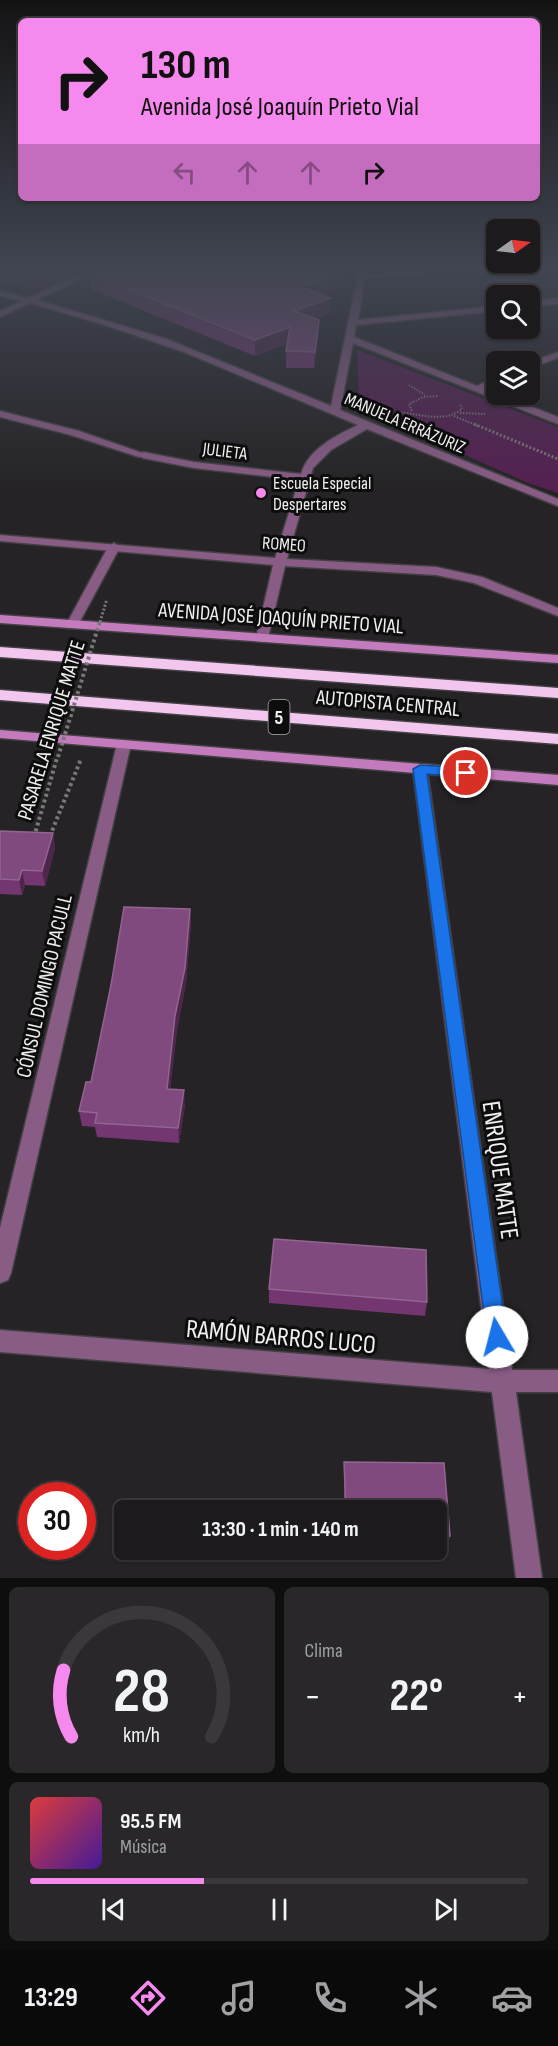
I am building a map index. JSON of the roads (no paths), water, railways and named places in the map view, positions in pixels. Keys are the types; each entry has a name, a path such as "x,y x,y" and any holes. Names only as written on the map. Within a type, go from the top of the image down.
{"highway":[{"name":"AUTOPISTA CENTRAL","path":"0,652 558,693"},
{"name":"AUTOPISTA CENTRAL","path":"0,695 558,739"}],"main road":[{"name":"AVENIDA JOSÉ JOAQUÍN PRIETO VIAL","path":"0,619 558,659"},
{"path":"0,735 558,780"}],"street":[{"name":"MANUELA ERRÁZURIZ","path":"163,344 211,359 558,503"},
{"path":"335,412 349,344"},
{"path":"364,344 558,421"},
{"path":"540,361 558,355"},
{"path":"476,390 486,385"},
{"name":"JULIETA","path":"0,414 75,433 143,455 194,465 303,477"},
{"path":"262,638 303,477 322,450 366,425"},
{"name":"ROMEO","path":"0,538 280,562 452,573 478,580 558,612"},
{"path":"72,624 114,547"},
{"name":"CÓNSUL DOMINGO PACULL","path":"0,1273 124,744"},
{"name":"ENRIQUE MATTE","path":"420,769 529,1578"},
{"name":"RAMÓN BARROS LUCO","path":"0,1341 503,1381 558,1381"}],"place":[{"name":"Escuela Especial Despertares","path":"261,493"}]}
